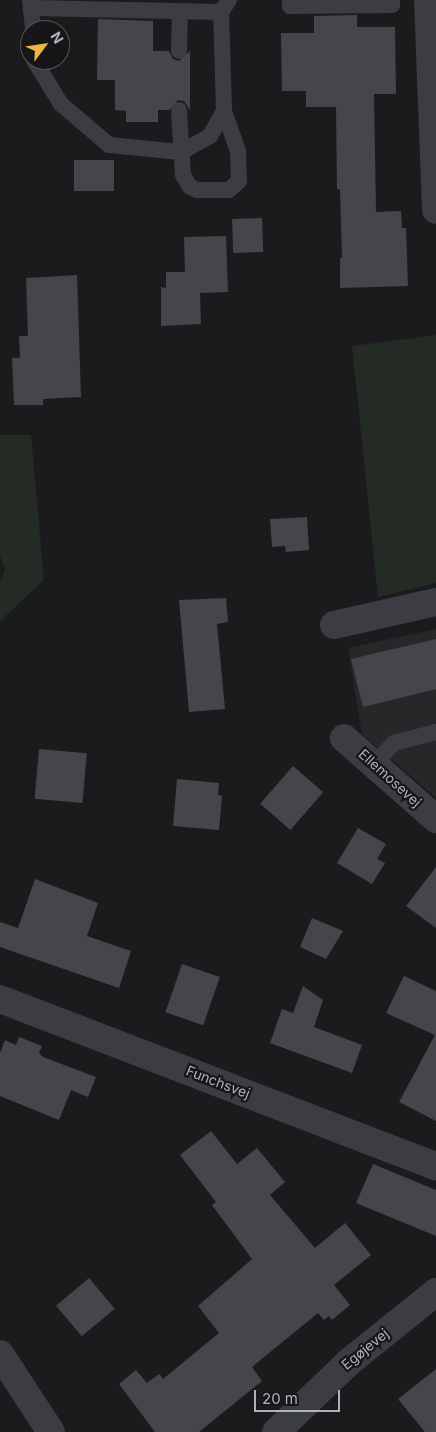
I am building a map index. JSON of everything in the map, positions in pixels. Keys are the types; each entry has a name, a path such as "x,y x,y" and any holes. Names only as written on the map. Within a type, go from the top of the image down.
{"street":[{"path":"428,0 436,210"},
{"path":"334,625 436,602"},
{"name":"Ellemosevej","path":"344,738 436,819"},
{"name":"Funchsvej","path":"0,998 436,1166"},
{"name":"Egøjevej","path":"276,1432 349,1362 436,1292"},
{"path":"0,1354 51,1432"}],"lane":[{"path":"290,0 290,6 392,5 392,0"},
{"path":"33,20 31,4 180,11 225,6 224,111 238,151 239,181 234,188 205,190 190,187 183,175 179,110"},
{"path":"179,51 180,11"},
{"path":"40,70 62,104 109,145 181,152 210,136 224,111"},
{"path":"374,765 394,743 436,732"}],"shaded area":[{"path":"436,335 436,583 378,597 352,346"},
{"path":"0,435 31,435 44,580 0,621 0,583 5,569 0,556"},
{"path":"436,629 436,798 362,734 348,648"}],"building":[{"path":"357,15 357,27 395,27 396,94 374,94 376,212 401,211 402,228 406,228 408,286 340,288 340,258 342,258 340,189 337,189 336,107 306,107 306,91 282,91 281,33 314,33 314,16"},
{"path":"98,19 153,21 153,51 169,51 173,59 179,61 190,51 190,110 184,101 178,100 169,110 158,110 158,122 126,122 126,111 115,110 115,80 97,80"},
{"path":"74,160 114,160 114,191 74,191"},
{"path":"262,218 263,252 233,253 232,219"},
{"path":"226,236 228,292 200,293 201,324 161,326 161,287 166,288 166,272 185,272 184,237"},
{"path":"77,275 81,397 43,399 43,405 14,405 12,358 20,358 19,336 28,336 26,278"},
{"path":"307,517 309,550 286,552 285,546 272,547 270,519"},
{"path":"226,598 228,622 217,624 225,709 189,712 179,600"},
{"path":"436,639 436,689 363,707 351,659"},
{"path":"39,749 87,753 82,803 35,799"},
{"path":"293,766 323,792 290,830 260,804"},
{"path":"177,779 219,783 218,795 222,796 219,830 173,826"},
{"path":"358,828 386,844 377,859 385,863 372,884 337,863"},
{"path":"436,867 436,928 406,906"},
{"path":"35,879 98,903 87,936 131,951 119,988 0,947 0,922 18,928"},
{"path":"312,918 343,931 326,959 300,947"},
{"path":"182,964 220,977 203,1025 165,1012"},
{"path":"404,976 436,991 436,1121 399,1102 435,1035 386,1013"},
{"path":"303,986 323,1000 314,1027 362,1045 352,1073 270,1043 282,1009 293,1013"},
{"path":"19,1037 42,1046 39,1053 43,1057 96,1077 88,1097 71,1090 59,1120 0,1096 0,1053 5,1040 16,1045"},
{"path":"211,1131 237,1164 257,1148 285,1182 270,1195 315,1248 345,1223 371,1255 334,1285 350,1305 332,1320 329,1316 324,1320 318,1313 252,1367 262,1381 199,1432 155,1432 119,1384 136,1370 147,1383 159,1374 163,1379 219,1333 198,1306 252,1259 212,1205 216,1202 180,1155"},
{"path":"373,1164 436,1190 436,1236 356,1203"},
{"path":"89,1278 115,1309 82,1336 56,1306"},
{"path":"436,1369 436,1432 425,1432 398,1399"}]}
